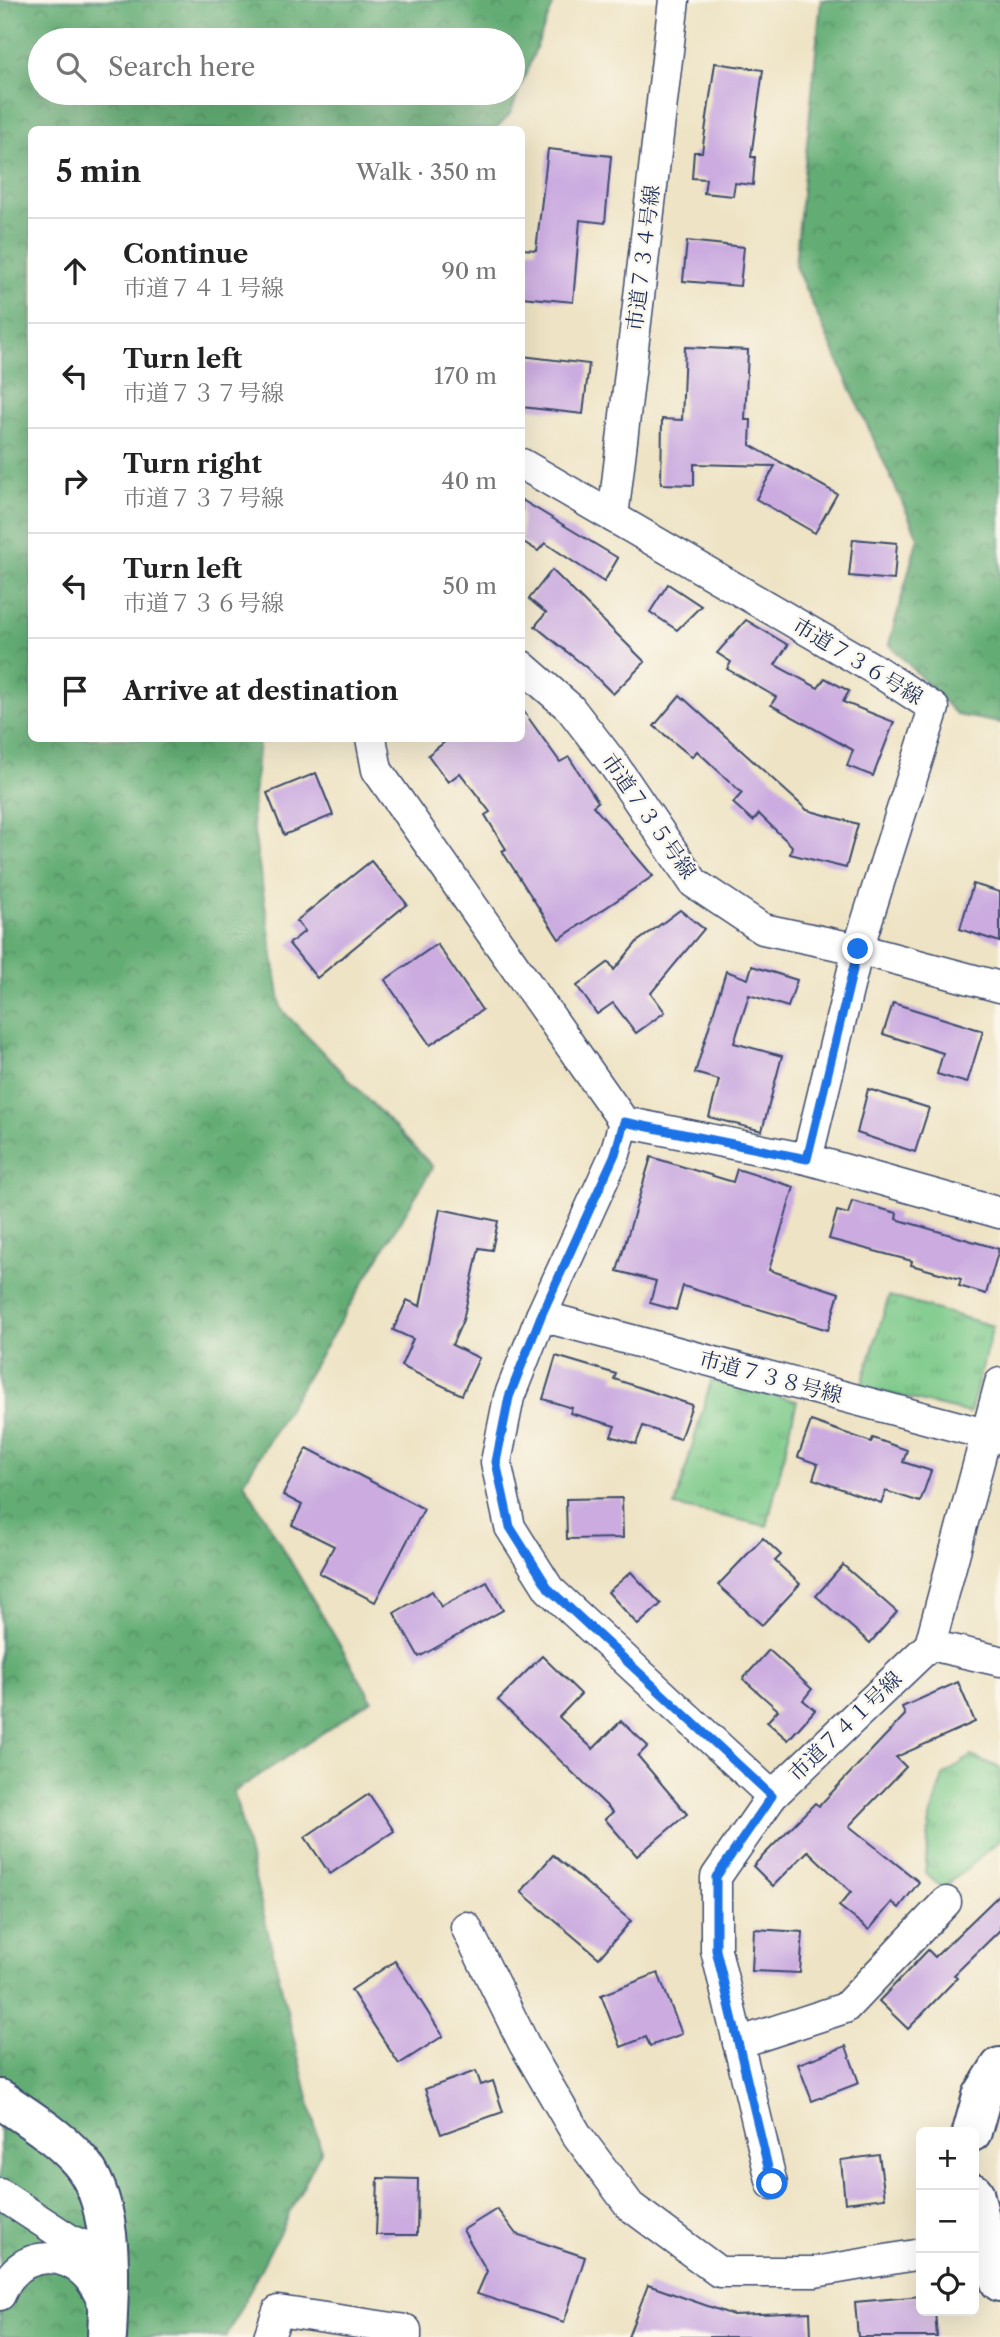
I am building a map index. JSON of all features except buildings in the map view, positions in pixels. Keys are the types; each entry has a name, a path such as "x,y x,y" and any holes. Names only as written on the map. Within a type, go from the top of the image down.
{"street":[{"name":"市道７３４号線","path":"613,517 674,0"},
{"name":"市道７３６号線","path":"525,466 874,669 934,708 858,949 807,1159"},
{"name":"市道７３５号線","path":"525,669 570,708 614,765 694,883 763,929 858,949 1000,987"},
{"path":"372,742 377,770 624,1122 807,1159 1000,1213"},
{"path":"624,1122 615,1154 541,1316 509,1397 496,1462 510,1527 549,1589 772,1796"},
{"name":"市道７３８号線","path":"541,1316 993,1436"},
{"path":"1000,1383 993,1436 930,1645 1000,1661"},
{"name":"市道７４１号線","path":"772,2184 716,1950 716,1877 772,1796 930,1645"},
{"path":"738,2043 845,2008 946,1902"},
{"path":"466,1927 524,2044 578,2136 630,2206 719,2272 815,2272 916,2255"},
{"path":"973,2127 982,2096 1000,2067"},
{"path":"0,2099 48,2132 79,2160 97,2187 105,2220 108,2255 108,2326"},
{"path":"0,2194 72,2241 108,2255"},
{"path":"980,2244 1000,2282"},
{"path":"0,2295 11,2275 33,2259 57,2258 83,2272 97,2290 108,2326"},
{"path":"269,2337 278,2311 406,2324"}],"green space":[{"path":"0,0 555,0 525,76 525,28 28,28 28,105 514,105 510,114 498,126 28,126 28,742 259,742 252,819 281,1009 433,1167 244,1482 372,1700 234,1792 321,2151 226,2337 0,2337"},
{"path":"821,0 1000,0 1000,723 957,715 889,644 918,537 795,266"},
{"path":"889,1296 993,1326 970,1413 861,1387"},
{"path":"711,1381 797,1401 767,1526 675,1506"},
{"path":"971,1756 1000,1768 1000,1840 943,1889 925,1873 930,1818 943,1776"}],"route":[{"path":"772,2184 716,1950 716,1877 772,1796 549,1589 510,1527 496,1462 509,1397 541,1316 615,1154 624,1122 807,1159 858,949"}]}
